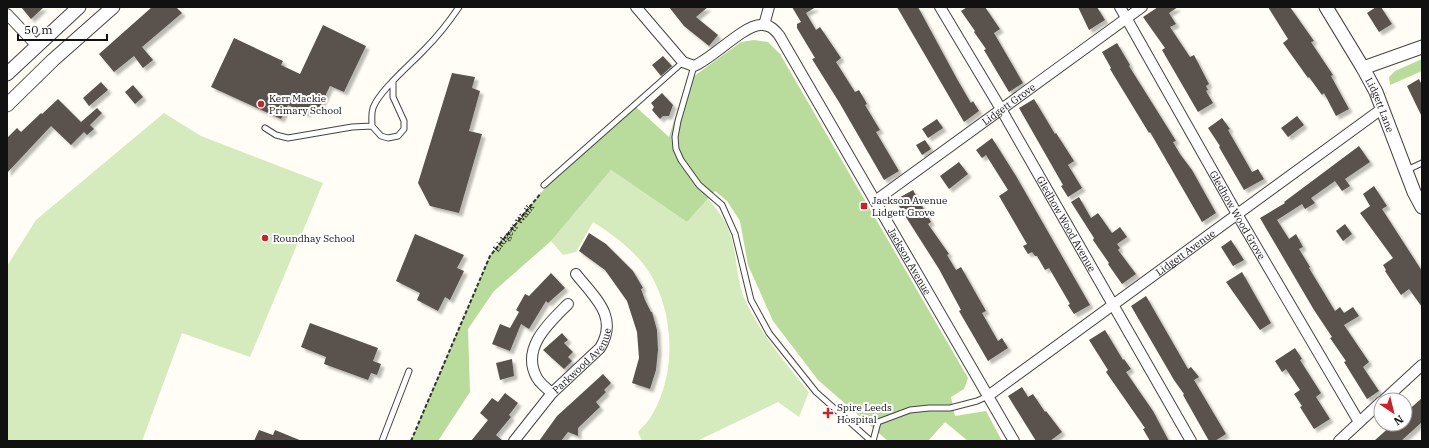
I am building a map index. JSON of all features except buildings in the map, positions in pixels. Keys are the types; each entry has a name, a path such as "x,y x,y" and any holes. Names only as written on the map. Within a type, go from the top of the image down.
{"street":[{"path":"7,74 79,7"},
{"path":"7,106 43,70 113,7"},
{"path":"636,7 683,62 694,66 703,62 748,29 758,25 764,25 769,7"},
{"name":"Gledhow Wood Avenue","path":"940,7 1001,110 1191,441"},
{"name":"Gledhow Wood Grove","path":"1120,7 1237,214 1359,422"},
{"name":"Lidgett Grove","path":"875,201 1142,7"},
{"name":"Lidgett Lane","path":"1326,7 1363,68 1383,108 1406,171 1422,208"},
{"path":"7,14 32,50 43,70"},
{"name":"Jackson Avenue","path":"764,25 773,28 779,35 1014,441"},
{"path":"1363,68 1422,47"},
{"name":"Lidgett Avenue","path":"988,396 1383,108"},
{"name":"Parkwood Avenue","path":"514,441 552,393 600,348 605,339 608,329 607,318 602,308 576,274"},
{"path":"552,393 537,378 533,364 533,350 537,337 568,304"},
{"path":"1393,392 1422,366"},
{"path":"1339,441 1373,409"}],"lane":[{"path":"393,82 393,97 404,120 404,129 398,136 388,138 381,136 372,126 373,108 393,82 443,30 460,7"},
{"path":"544,185 683,62"},
{"path":"694,66 674,137 678,154 698,185 722,206 735,234 751,300 769,333 816,392 872,441 878,422 910,410 950,408 977,402 988,396"},
{"path":"265,128 276,135 288,138 352,127 372,126"},
{"path":"1406,171 1422,163"},
{"path":"382,441 409,371"}],"path":[{"name":"Lidgett Walk","path":"411,441 490,256 541,193"}],"green space":[{"path":"754,40 768,42 780,54 968,378 964,389 951,397 955,416 986,411 1002,441 968,441 945,422 928,441 888,441 818,380 773,321 748,265 740,221 727,201 715,191 687,222 611,170 551,241 494,291 468,329 470,392 438,441 411,441 490,256 546,187 636,107 669,137 686,82 741,42"},
{"path":"1422,59 1422,71 1390,85 1389,77 1395,71"},
{"path":"164,113 201,136 323,183 250,357 182,333 142,441 7,441 7,266 36,220"},
{"path":"611,170 687,222 708,199 722,216 733,245 740,286 746,302 767,338 809,392 799,417 778,402 697,441 642,441 638,432 652,416 661,396 669,358 667,318 662,299 654,281 644,265 633,252 614,236 593,222 576,252 563,255 551,241"}],"place":[{"name":"Kerr Mackie Primary School","path":"261,104"},
{"name":"Jackson Avenue Lidgett Grove","path":"864,206"},
{"name":"Roundhay School","path":"265,238"},
{"name":"Spire Leeds Hospital","path":"828,413"}]}
